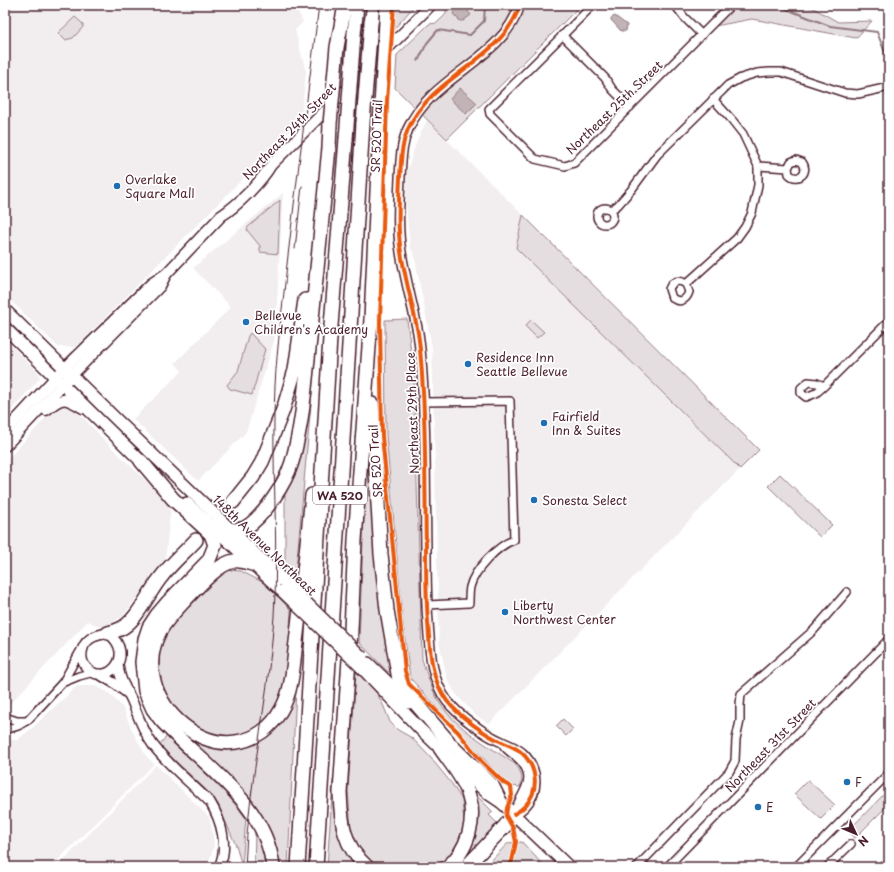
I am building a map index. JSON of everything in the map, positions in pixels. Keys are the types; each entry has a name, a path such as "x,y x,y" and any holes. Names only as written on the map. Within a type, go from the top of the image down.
{"highway":[{"path":"233,502 253,477 262,462 283,410 293,377 298,353 325,164 330,124 336,47 345,5"},
{"name":"WA 520","path":"298,867 330,338 357,5"},
{"name":"WA 520","path":"316,867 363,123 371,23 374,5"},
{"path":"367,867 357,858 344,832 341,818 340,792 351,630 355,540 371,319 387,5"},
{"path":"230,529 238,530 244,528 258,517 270,503 285,480 292,462 303,408 325,164"},
{"path":"371,319 371,388 379,526 387,610 400,684 444,744 464,785 472,806 470,829 465,843 452,863 446,867"},
{"path":"255,565 242,561 229,563 207,578 168,619 161,630 153,652 153,676 162,703 174,717 188,729 202,738 215,742 236,742 256,736 272,723 282,710 286,698 291,680 297,632 323,380 330,338"},
{"path":"141,461 173,499 211,534 215,545 209,560 165,605 149,627 145,639 142,662 145,691 153,708 161,720 233,789 248,807 268,843 273,867"},
{"path":"108,633 120,629 135,617 161,576 196,540"},
{"path":"466,867 505,826 514,814"}],"main road":[{"name":"Northeast 24th Street","path":"5,432 68,372 106,328 151,284 166,274 221,216 230,211 265,174 270,165 431,5"},
{"name":"Northeast 24th Street","path":"68,372 107,340 160,286 166,274"},
{"name":"148th Avenue Northeast","path":"5,310 230,529 283,586 444,744 493,785 502,803 569,867"},
{"name":"148th Avenue Northeast","path":"5,328 141,461 255,565 283,586"},
{"path":"106,328 107,340"},
{"name":"Northeast 24th Street","path":"5,446 17,434 59,381"},
{"path":"17,434 55,403 63,399 69,399 93,414"}],"street":[{"name":"Northeast 29th Place","path":"514,814 524,808 533,792 535,777 531,764 524,755 511,745 502,743 471,724 447,701 439,686 431,662 427,605 424,402 418,335 400,250 399,206 402,147 408,129 426,101 436,90 482,55 510,28 517,15 520,5"},
{"name":"Northeast 25th Street","path":"593,5 489,109 490,114 535,159 565,166 574,163 731,5"},
{"path":"675,5 684,17 702,35"},
{"path":"562,35 605,78 612,89 630,107"},
{"path":"612,210 632,189 657,155 728,85 741,78 769,72 781,72 845,93 858,94 889,87"},
{"path":"686,284 737,238 745,227 756,198 758,185 758,166 743,134 714,99"},
{"path":"758,166 788,168"},
{"path":"824,386 889,321"},
{"path":"424,402 510,401 514,540 507,542 496,550 476,572 470,586 469,603 427,605"},
{"path":"637,867 729,772 735,761 736,739 740,721 741,694 814,630 848,592"},
{"path":"5,730 18,726 32,715 63,682 86,641 92,637 108,633 115,640 120,651 120,658 118,664 110,672 79,676 63,682"},
{"name":"Northeast 31st Street","path":"667,867 889,639"},
{"path":"83,646 81,652 84,664 88,669 114,683 127,694 132,701 139,722 153,745 161,755 210,802 219,820 222,832 222,854 219,867"},
{"path":"118,664 120,676 127,694"},
{"path":"5,717 17,721 24,721"},
{"path":"796,867 889,773"},
{"path":"827,867 851,844"}],"shaded area":[{"path":"5,5 295,5 303,22 295,30 306,72 301,120 76,347 58,347 5,295"},
{"path":"396,5 415,5 395,28"},
{"path":"448,5 581,5 447,139 395,88 397,55 429,24 437,23 446,14 446,7"},
{"path":"459,5 463,5 471,15 463,21 460,21 453,14 454,10"},
{"path":"736,5 808,5 838,22 872,21 856,38 752,19 715,26"},
{"path":"615,16 627,25 626,31 621,31 611,20 611,18"},
{"path":"75,17 83,24 83,27 73,38 65,40 58,33"},
{"path":"460,88 477,103 466,114 450,99"},
{"path":"427,120 523,215 516,248 740,469 489,724 475,715 455,693 447,678 439,642 432,348 414,254 410,247 406,205 407,173 417,140"},
{"name":"Bellevue Children's Academy","path":"283,193 275,338 246,432 198,481 133,419 182,371 175,363 231,307 193,268"},
{"path":"280,200 278,254 260,252 260,246 247,230 248,227"},
{"path":"329,205 295,581 285,569 285,495 298,466"},
{"path":"523,215 759,450 740,469 516,248"},
{"path":"407,319 414,378 422,659 432,689 441,705 465,730 515,764 521,775 522,781 520,787 512,786 506,783 410,678 403,623 386,435 385,320"},
{"path":"531,320 544,332 537,338 525,326"},
{"path":"250,333 265,349 252,395 230,389 227,385 238,371"},
{"path":"5,340 38,372 40,378 5,417"},
{"path":"61,405 69,406 79,413 109,445 171,505 165,561 122,617 102,628 88,621 5,709 5,462 53,410"},
{"path":"368,416 376,566 390,672 388,672 359,642"},
{"path":"780,474 832,525 820,537 768,486"},
{"path":"228,570 241,571 264,583 291,610 288,666 281,699 273,713 262,726 242,736 221,737 189,725 166,698 159,674 160,647 168,629 193,599 212,581"},
{"path":"356,672 375,689 390,722 398,730 412,738 430,757 452,784 462,800 464,822 460,839 449,856 435,867 383,867 372,862 359,847 351,829 348,790"},
{"path":"77,686 95,686 108,692 123,708 132,730 146,756 154,764 51,867 5,867 5,740 17,740 30,730"},
{"path":"296,688 288,867 278,867 276,854 271,839 259,812 236,784 193,743 195,740 243,747"},
{"path":"563,719 573,729 566,736 556,726"},
{"path":"167,736 225,792 246,818 242,867 237,848 218,804 207,791 159,745"},
{"path":"156,765 209,817 214,846 207,867 57,867"},
{"path":"333,780 335,781 335,804 339,837 348,858 356,867 327,867"},
{"path":"808,780 835,805 821,819 794,794"},
{"path":"889,789 889,804 855,838 848,831"},
{"path":"477,796 493,812 489,815 497,823 474,851 465,859 475,838 479,820 475,797"},
{"path":"255,833 262,848 266,867 254,867"},
{"path":"522,842 542,864 532,867 485,867 508,843"}],"waterway":[{"path":"418,61 427,43 438,30 470,35 484,21 485,5"},
{"path":"776,5 830,26 877,32 889,63"}],"tunnel":[{"path":"196,540 233,502"}],"tram line":[{"path":"245,867 250,804 268,679 274,616 276,558 274,415 277,355 319,5"},
{"path":"295,249 302,186"}],"cycle path":[{"name":"SR 520 Trail","path":"394,5 387,101 380,322 382,436 405,671 409,684 458,732 482,762 504,783 511,787 512,795 507,808 506,816 513,828 516,842 512,861 508,867"},
{"path":"514,814 525,806 533,793 535,779 531,765 522,753 480,730 447,701 437,683 432,663 426,595 425,431 420,348 401,252 399,215 402,153 408,129 419,110 433,95 483,55 498,40 511,24 520,5"}],"place":[{"name":"Overlake Square Mall","path":"117,186"},
{"name":"Bellevue Children's Academy","path":"246,322"},
{"name":"Residence Inn Seattle Bellevue","path":"468,364"},
{"name":"Fairfield Inn & Suites","path":"544,423"},
{"name":"Sonesta Select","path":"534,500"},
{"name":"Liberty Northwest Center","path":"505,612"},
{"name":"F","path":"847,782"},
{"name":"E","path":"758,807"}]}
